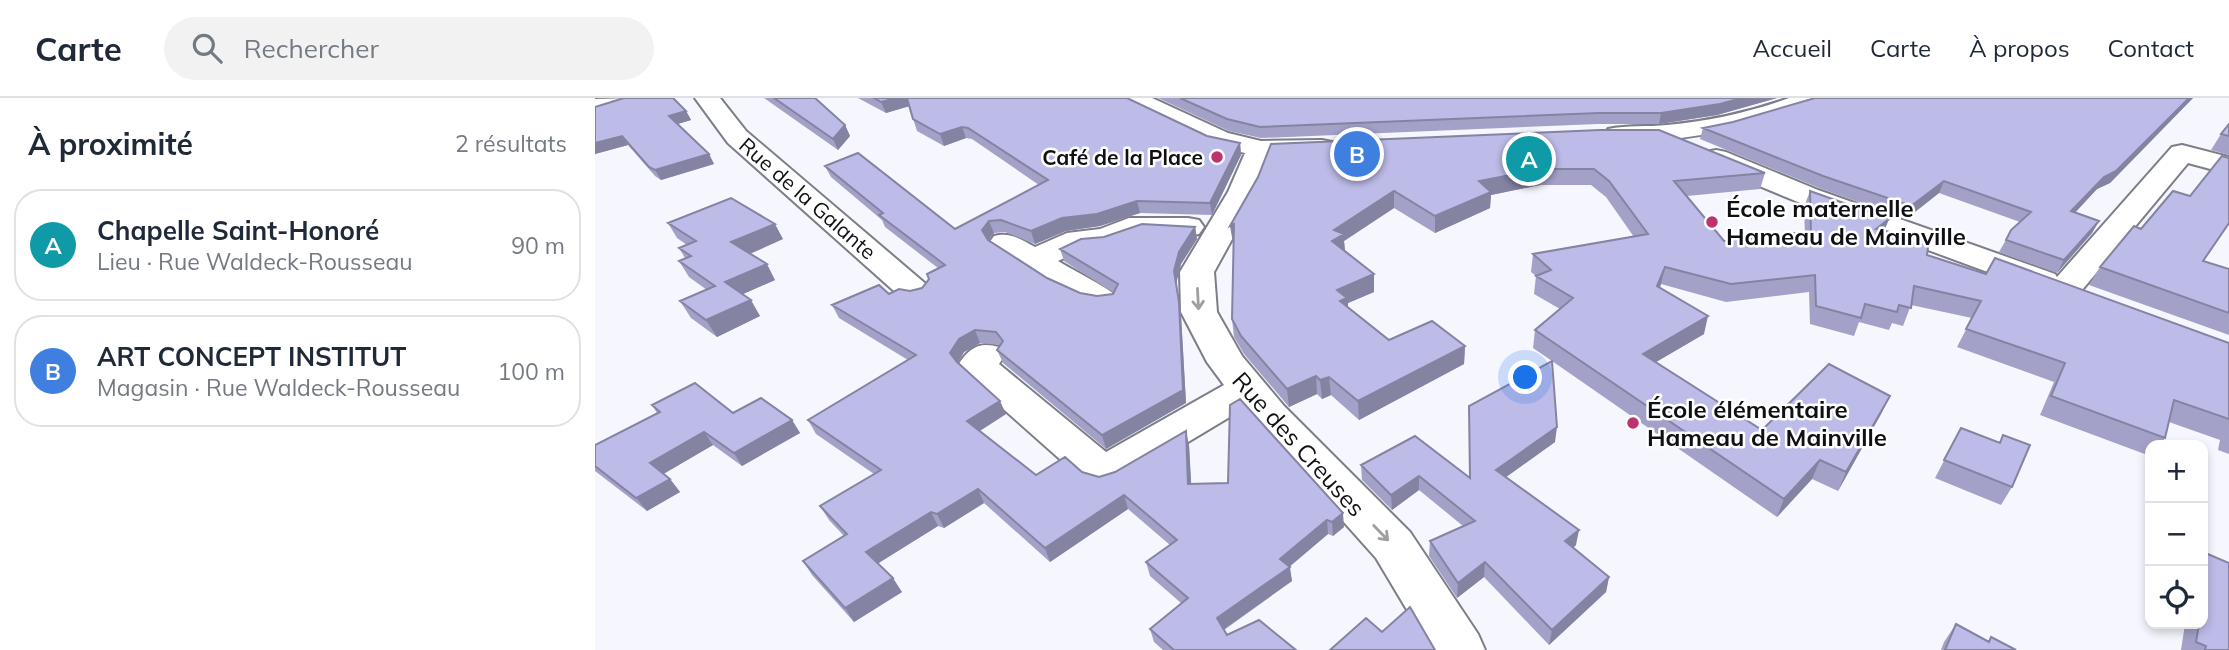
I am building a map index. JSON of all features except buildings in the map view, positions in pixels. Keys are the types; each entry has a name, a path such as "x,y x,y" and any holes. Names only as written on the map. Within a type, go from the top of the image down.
{"street":[{"path":"595,107 624,98"},
{"name":"Rue de la Galante","path":"707,98 737,137 915,292"},
{"path":"1132,98 1219,139 1261,149 1337,148"},
{"path":"1588,135 1659,135 1721,125 1813,98"},
{"path":"1659,135 1808,196 2078,294 2182,153 2204,130"},
{"name":"Rue des Creuses","path":"1261,149 1255,169 1197,272 1199,312 1226,362 1270,416 1393,545 1459,650"},
{"path":"2182,153 2229,166"},
{"path":"1034,260 1078,240 1107,238 1140,225 1221,228"},
{"path":"1005,243 1086,293 1103,299"},
{"path":"986,355 977,365 1103,473 1248,389"}],"place":[{"name":"ART CONCEPT INSTITUT","path":"1357,154"},
{"name":"Café de la Place","path":"1217,157"},
{"name":"Chapelle Saint-Honoré","path":"1529,159"},
{"name":"École maternelle Hameau de Mainville","path":"1712,222"},
{"name":"École élémentaire Hameau de Mainville","path":"1633,423"}]}
